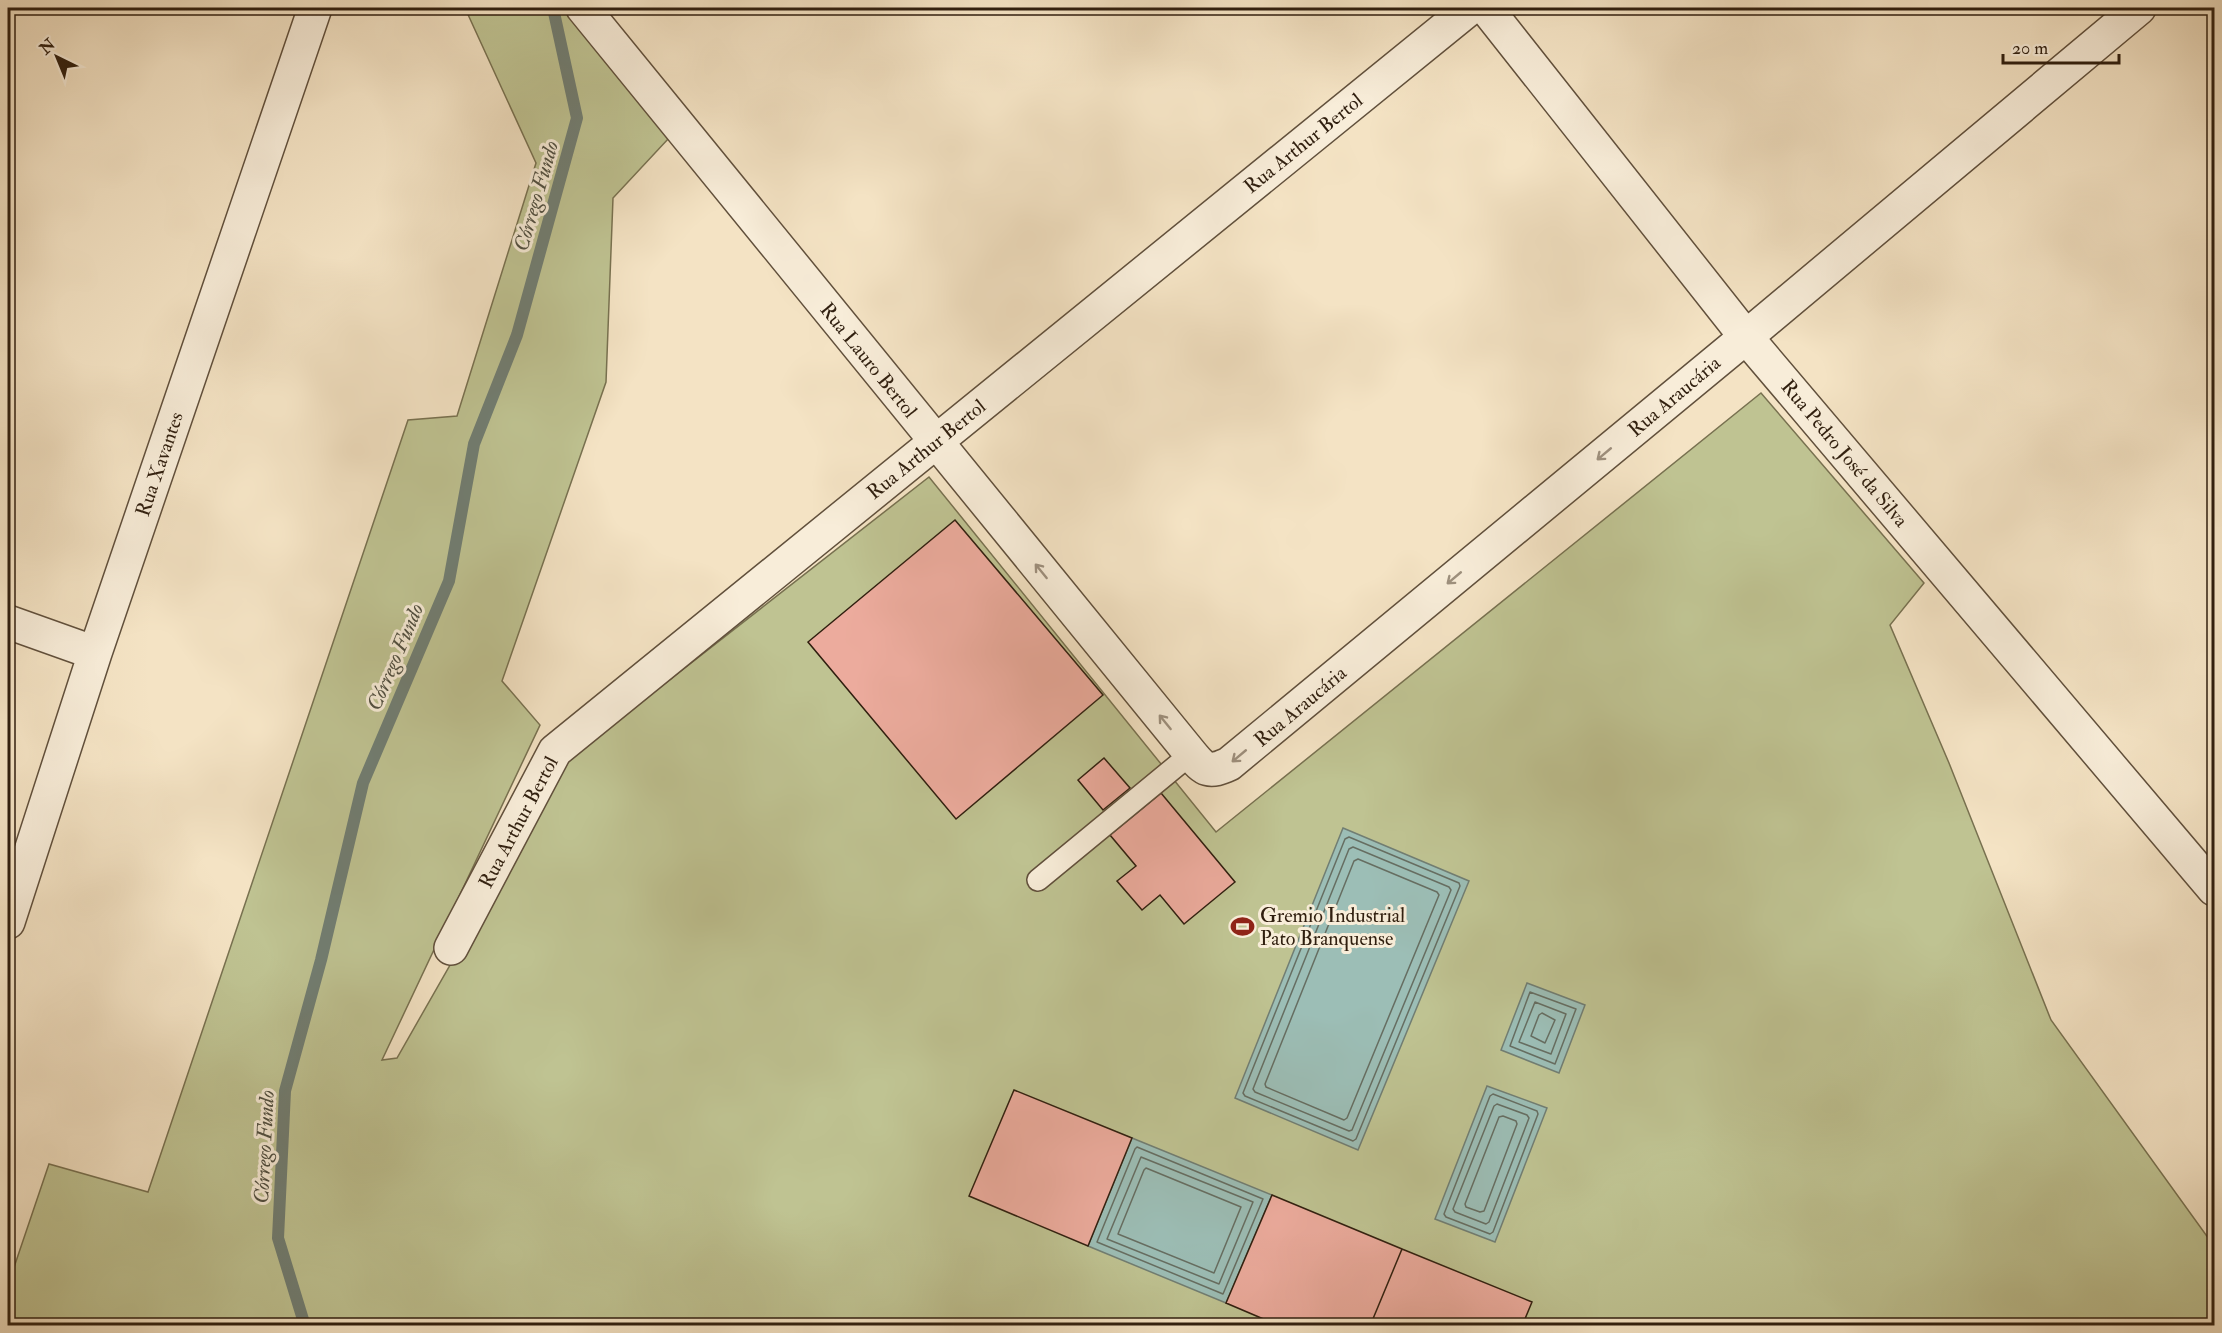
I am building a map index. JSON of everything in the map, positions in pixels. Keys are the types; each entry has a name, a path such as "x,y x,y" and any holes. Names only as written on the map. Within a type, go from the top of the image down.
{"street":[{"name":"Rua Xavantes","path":"8,922 95,653 315,8"},
{"name":"Rua Lauro Bertol","path":"583,8 1196,761"},
{"name":"Rua Arthur Bertol","path":"452,948 555,751 1470,8"},
{"name":"Rua Pedro José da Silva","path":"1486,8 1746,337 2214,889"},
{"name":"Rua Araucária","path":"1196,761 1215,770 1230,764 2139,8"},
{"path":"8,622 95,653"}],"lane":[{"path":"1038,880 1196,761"}],"green space":[{"name":"Gremio Industrial Pato Branquense","path":"465,8 567,8 669,138 613,198 606,382 502,681 540,725 382,1060 397,1058 567,760 929,477 1216,832 1761,393 1924,583 1890,625 1949,763 2051,1020 2214,1246 2214,1316 2202,1326 8,1326 8,1285 49,1164 148,1192 408,420 457,416 536,163"}],"water":[{"path":"1343,828 1469,881 1358,1150 1235,1098"},
{"path":"1527,983 1585,1005 1559,1073 1501,1050"},
{"path":"1487,1086 1547,1108 1495,1242 1435,1219"},
{"path":"1132,1138 1272,1195 1226,1303 1088,1246"}],"building":[{"path":"955,520 1103,695 956,819 808,642"},
{"path":"1104,758 1130,788 1103,810 1078,780"},
{"path":"1161,793 1235,882 1184,924 1160,895 1142,910 1117,881 1136,866 1110,835"},
{"path":"1014,1090 1132,1138 1088,1246 969,1196"},
{"path":"1272,1195 1402,1249 1370,1326 1280,1326 1226,1303"},
{"path":"1402,1249 1532,1302 1522,1326 1370,1326"}],"waterway":[{"name":"Córrego Fundo","path":"305,1326 278,1238 285,1091 321,960 363,783 449,581 474,444 517,335 577,118 553,8"}],"place":[{"name":"Gremio Industrial Pato Branquense","path":"1242,926"}]}
